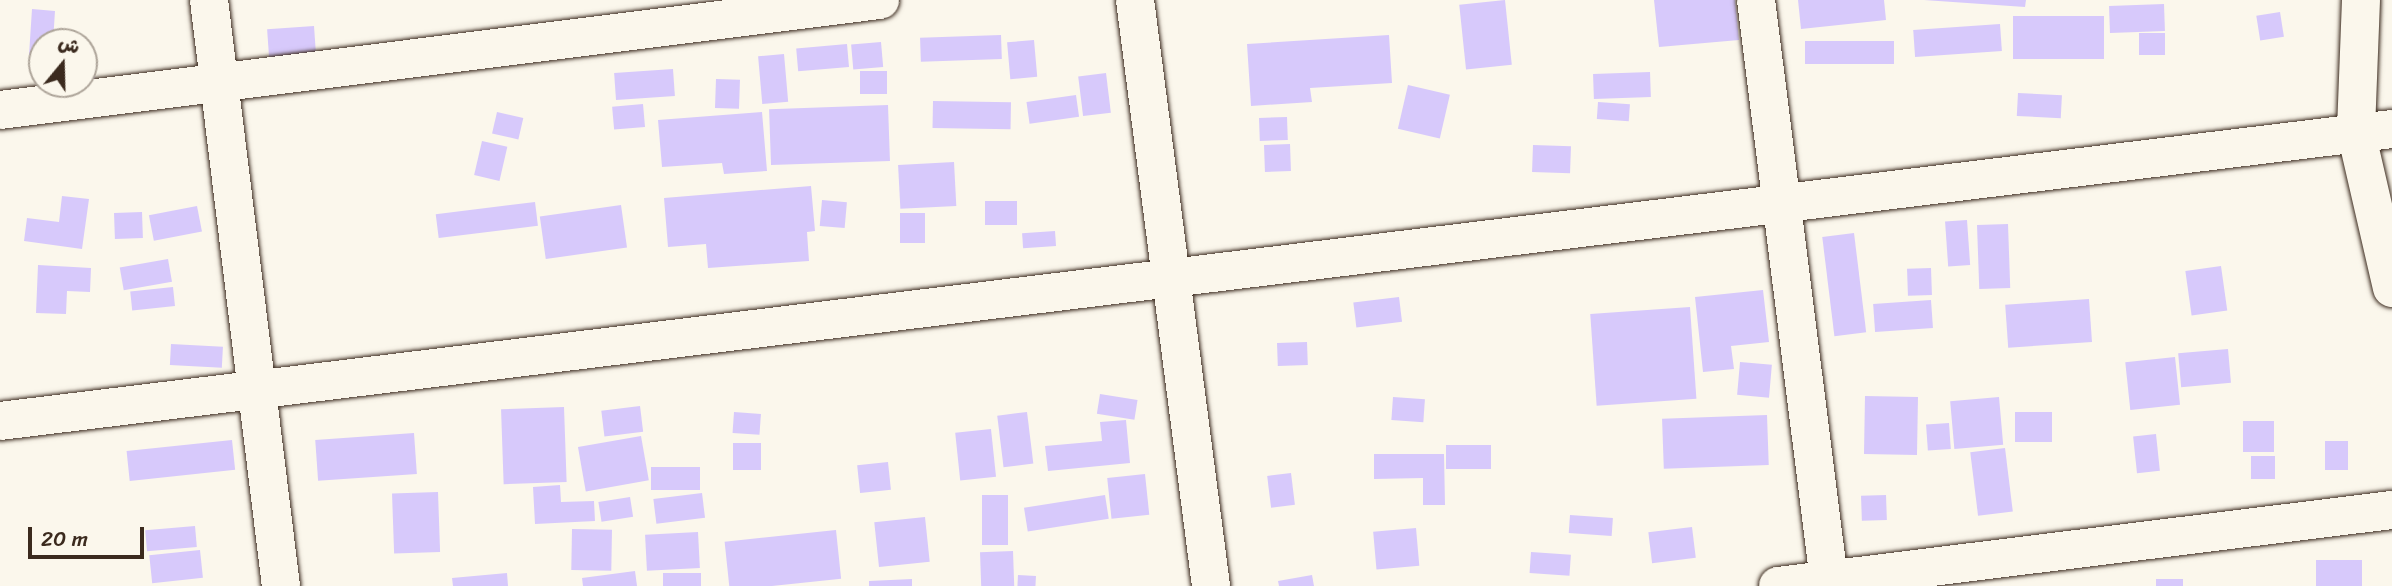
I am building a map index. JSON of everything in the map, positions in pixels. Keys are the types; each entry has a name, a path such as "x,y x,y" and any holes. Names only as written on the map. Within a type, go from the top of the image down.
{"street":[{"path":"209,0 281,586"},
{"path":"0,110 880,0"},
{"path":"1135,0 1211,586"},
{"path":"1756,0 1829,580"},
{"path":"2361,0 2392,288"},
{"path":"0,421 2374,131"},
{"path":"1778,586 1829,580 1929,576 2392,510"}],"building":[{"path":"1505,0 1512,65 1466,69 1459,5"},
{"path":"1654,0 1735,0 1739,40 1659,47"},
{"path":"1798,0 1884,0 1886,20 1801,29"},
{"path":"1924,0 2026,0 2025,7"},
{"path":"2164,4 2165,31 2110,33 2109,6"},
{"path":"32,9 55,11 54,28 31,28"},
{"path":"2280,12 2284,37 2260,40 2256,16"},
{"path":"2013,16 2104,16 2104,59 2013,59"},
{"path":"2000,24 2002,51 1915,57 1913,30"},
{"path":"314,26 316,54 269,57 267,29"},
{"path":"2139,33 2165,33 2165,55 2139,55"},
{"path":"1001,35 1002,59 921,62 920,38"},
{"path":"1389,35 1392,83 1310,88 1312,102 1251,106 1247,44"},
{"path":"1034,40 1037,77 1010,79 1007,42"},
{"path":"1805,41 1894,41 1894,64 1805,64"},
{"path":"881,42 883,67 853,70 851,45"},
{"path":"847,44 849,67 798,71 796,48"},
{"path":"784,54 788,102 762,104 758,56"},
{"path":"673,69 675,96 616,100 614,73"},
{"path":"860,71 887,71 887,94 860,94"},
{"path":"1650,72 1651,97 1594,99 1593,74"},
{"path":"1106,73 1111,113 1083,116 1078,76"},
{"path":"716,79 740,80 739,109 715,108"},
{"path":"1408,85 1450,95 1440,139 1398,129"},
{"path":"2018,93 2062,95 2061,118 2017,116"},
{"path":"1076,95 1079,117 1030,124 1026,102"},
{"path":"933,101 1011,102 1011,129 933,128"},
{"path":"1598,102 1630,104 1629,121 1597,119"},
{"path":"643,104 645,127 614,130 612,107"},
{"path":"888,105 890,161 771,165 769,109"},
{"path":"497,112 523,118 518,140 492,133"},
{"path":"762,112 767,171 724,174 722,163 662,167 658,120"},
{"path":"1287,117 1288,140 1260,141 1259,118"},
{"path":"482,141 507,147 499,181 474,175"},
{"path":"1290,144 1291,171 1265,172 1264,145"},
{"path":"1533,145 1571,146 1570,173 1532,172"},
{"path":"954,162 956,206 900,209 898,165"},
{"path":"811,186 815,231 807,232 809,261 708,268 706,244 668,247 664,198"},
{"path":"62,196 89,199 82,249 24,241 27,218 59,222"},
{"path":"822,200 847,202 845,228 820,226"},
{"path":"985,201 1017,201 1017,225 985,225"},
{"path":"535,202 538,226 439,238 436,214"},
{"path":"621,205 627,248 546,259 540,216"},
{"path":"197,206 202,232 154,241 149,215"},
{"path":"142,212 143,238 115,239 114,213"},
{"path":"900,213 925,213 925,243 900,243"},
{"path":"1967,220 1970,265 1948,266 1945,222"},
{"path":"2008,224 2010,288 1979,289 1977,225"},
{"path":"1055,231 1056,246 1023,248 1022,233"},
{"path":"1854,233 1866,332 1834,336 1822,237"},
{"path":"168,259 172,282 124,290 120,268"},
{"path":"38,265 91,268 90,292 67,291 66,314 36,313"},
{"path":"2221,266 2227,311 2192,316 2185,271"},
{"path":"1931,268 1932,295 1908,296 1907,269"},
{"path":"173,287 175,306 132,310 130,291"},
{"path":"1763,290 1769,342 1731,346 1734,369 1703,372 1695,297"},
{"path":"1399,297 1402,322 1356,327 1353,303"},
{"path":"2089,299 2092,342 2008,348 2005,305"},
{"path":"1931,300 1933,328 1875,332 1873,304"},
{"path":"1690,307 1696,399 1597,406 1590,314"},
{"path":"1307,342 1308,365 1278,366 1277,343"},
{"path":"171,344 223,347 222,368 170,365"},
{"path":"2228,349 2231,383 2181,387 2178,353"},
{"path":"2175,357 2180,405 2130,410 2125,362"},
{"path":"1740,362 1772,365 1769,398 1737,395"},
{"path":"1100,394 1138,400 1134,420 1097,414"},
{"path":"1865,396 1918,397 1917,455 1864,454"},
{"path":"1393,397 1425,399 1423,422 1391,420"},
{"path":"1999,397 2003,445 1954,449 1950,401"},
{"path":"640,406 643,432 604,437 601,411"},
{"path":"564,407 567,482 504,484 501,409"},
{"path":"734,412 761,414 759,435 733,433"},
{"path":"1027,412 1033,464 1004,467 997,416"},
{"path":"2015,412 2052,412 2052,442 2015,442"},
{"path":"1767,415 1769,465 1664,469 1662,419"},
{"path":"1126,420 1130,463 1048,471 1045,446 1102,441 1100,422"},
{"path":"2243,421 2274,421 2274,452 2243,452"},
{"path":"1949,423 1951,449 1928,451 1926,425"},
{"path":"991,429 996,477 960,481 955,433"},
{"path":"414,433 417,474 318,481 315,440"},
{"path":"2156,434 2160,471 2137,473 2133,436"},
{"path":"641,436 649,480 586,491 578,447"},
{"path":"232,440 235,470 130,481 127,451"},
{"path":"2325,441 2348,441 2348,470 2325,470"},
{"path":"733,443 761,443 761,470 733,470"},
{"path":"1446,445 1491,445 1491,469 1446,469"},
{"path":"2005,448 2013,512 1978,516 1970,452"},
{"path":"1374,454 1444,454 1445,505 1423,505 1423,478 1374,479"},
{"path":"2251,456 2275,456 2275,479 2251,479"},
{"path":"888,462 891,490 860,493 857,465"},
{"path":"651,467 700,467 700,490 651,490"},
{"path":"1291,473 1295,505 1271,508 1267,476"},
{"path":"1145,474 1149,515 1111,519 1107,478"},
{"path":"560,485 561,502 594,501 595,521 535,524 533,487"},
{"path":"438,492 440,552 394,554 392,494"},
{"path":"702,493 705,518 656,524 653,499"},
{"path":"982,495 1008,495 1008,545 982,545"},
{"path":"1105,495 1109,519 1028,532 1024,508"},
{"path":"1886,495 1887,520 1862,521 1861,496"},
{"path":"630,497 633,517 602,522 598,502"},
{"path":"1570,515 1613,518 1612,536 1569,533"},
{"path":"925,517 930,562 879,567 874,522"},
{"path":"195,526 197,547 147,551 145,530"},
{"path":"1692,527 1696,558 1652,563 1648,532"},
{"path":"1416,528 1419,566 1376,570 1373,532"},
{"path":"572,529 612,530 611,571 571,570"},
{"path":"836,530 841,579 772,586 729,586 725,542"},
{"path":"698,532 700,568 647,571 645,535"},
{"path":"200,550 203,578 152,583 149,555"},
{"path":"1013,551 1014,586 981,586 980,552"},
{"path":"1531,552 1571,555 1569,576 1530,573"},
{"path":"2316,560 2362,560 2362,586 2316,586"},
{"path":"635,571 637,586 583,586 582,578"},
{"path":"507,573 508,586 453,586 452,578"},
{"path":"663,573 701,573 701,586 663,586"},
{"path":"1018,575 1036,576 1035,586 1017,586"},
{"path":"1312,575 1314,586 1279,586 1278,581"},
{"path":"912,579 912,586 869,586 869,581"},
{"path":"2156,579 2183,579 2183,586 2156,586"}]}
